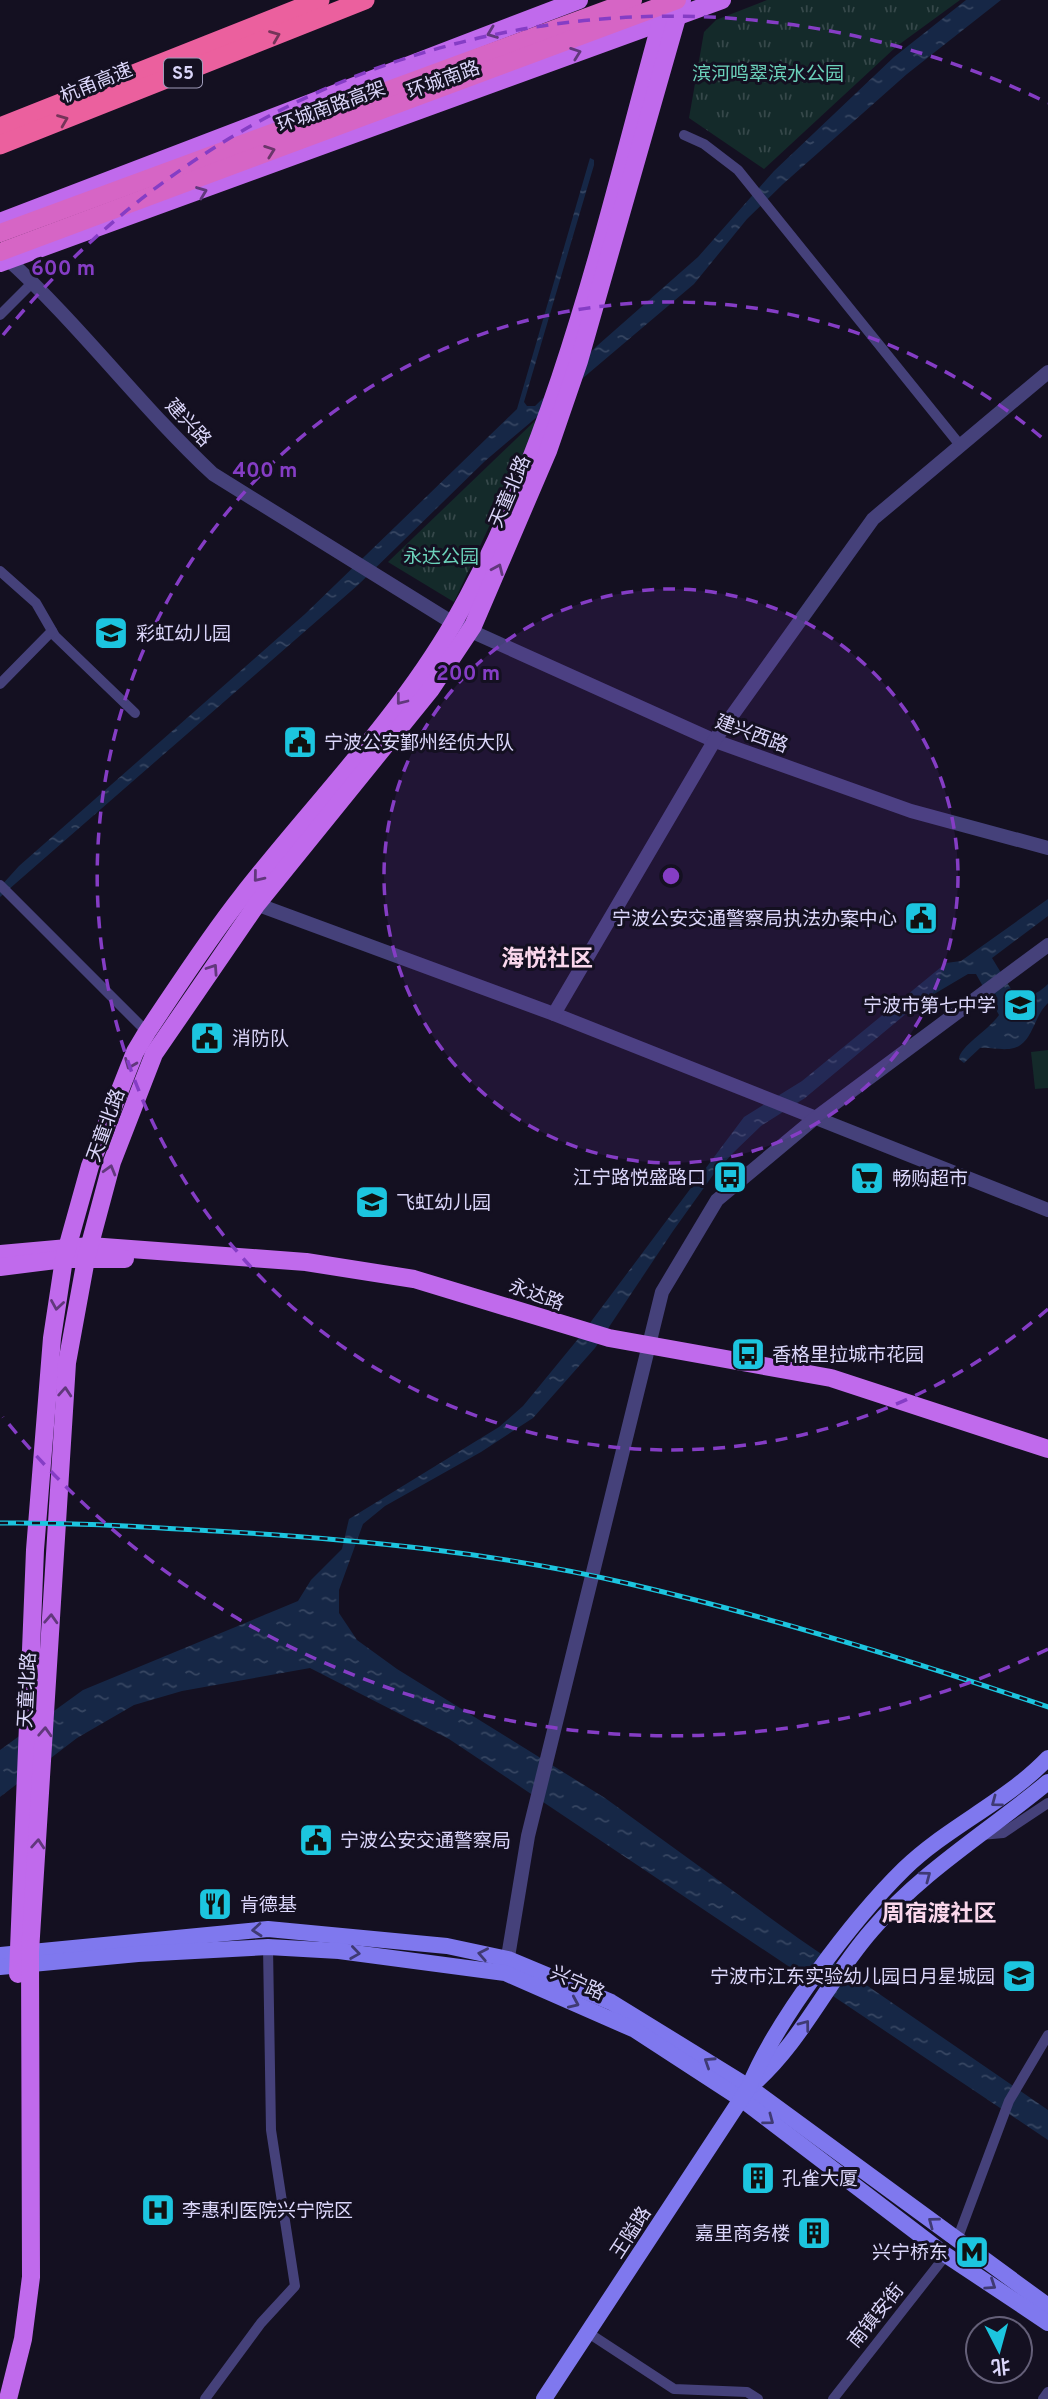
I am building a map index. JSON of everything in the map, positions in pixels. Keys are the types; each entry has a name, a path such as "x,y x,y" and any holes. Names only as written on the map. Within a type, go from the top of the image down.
{"highway":[{"name":"杭甬高速","path":"0,127 320,0"},
{"name":"杭甬高速","path":"0,147 365,0"},
{"name":"环城南路高架","path":"0,233 633,0"},
{"name":"环城南路高架","path":"0,252 680,0"}],"main road":[{"name":"环城南路","path":"0,222 579,0"},
{"name":"天童北路","path":"8,2399 23,2339 31,2277 16,1960 26,1795 35,1550 52,1338 66,1252 90,1166 135,1052 147,1032 423,671 461,627 523,512 579,361 667,0"},
{"name":"天童北路","path":"461,627 549,413 680,0"},
{"name":"环城南路","path":"0,263 21,253 191,196 722,0"},
{"name":"天童北路","path":"16,1960 43,1776 67,1363 88,1252 112,1162 154,1054 248,901"},
{"name":"永达路","path":"0,1267 66,1252"},
{"name":"永达路","path":"0,1254 88,1252 269,1270 411,1290 608,1343 831,1387 1048,1457"},
{"name":"永达路","path":"648,1352 747,1360 831,1378 1048,1449"},
{"path":"745,2093 758,2065 809,1986 904,1869 996,1802 1048,1758"},
{"path":"745,2093 775,2065 870,1931 917,1883 1048,1782"},
{"name":"兴宁路","path":"16,1960 268,1929 447,1946 611,2002 957,2240 1048,2306"},
{"name":"兴宁路","path":"16,1960 268,1947 506,1966"},
{"path":"0,2382 12,2336 21,2278 16,1960"},
{"name":"兴宁路","path":"745,2093 946,2255 1048,2323"},
{"name":"王隘路","path":"544,2399 590,2334 745,2093"}],"street":[{"path":"684,135 704,144 738,170 960,446"},
{"name":"建兴路","path":"0,252 33,282 185,448 213,474 461,627"},
{"path":"0,316 33,282"},
{"path":"554,1014 715,741 873,519 1048,372"},
{"path":"0,571 36,603 52,631 135,713"},
{"name":"建兴西路","path":"461,627 715,741 911,811 1048,848"},
{"path":"0,684 52,631"},
{"path":"0,885 147,1032"},
{"path":"248,901 554,1014 1048,1210"},
{"path":"506,1966 536,1805 662,1292 718,1200 808,1117 1048,945"},
{"path":"981,1835 1003,1833 1048,1803"},
{"path":"205,2399 261,2323 295,2286 271,2130 268,1947"},
{"path":"957,2240 1009,2101 1048,2035"},
{"name":"南镇安街","path":"833,2399 946,2255"},
{"path":"590,2334 674,2389 747,2392 758,2399"},
{"path":"1043,2399 1048,2392"}],"green space":[{"name":"滨河鸣翠滨水公园","path":"767,0 960,0 897,46 764,169 689,118 704,32 716,20"},
{"name":"永达公园","path":"541,415 454,602 388,562"},
{"path":"1048,1050 1048,1088 1035,1089 1031,1052"}],"water":[{"path":"966,0 1001,0 907,74 783,184 747,219 694,284 485,461 358,585 0,897 0,887 19,866 305,614 517,409 590,158 594,160 594,165 524,402 527,406 535,406 598,345 698,257 774,171 894,57"},
{"path":"1048,899 1048,916 992,958 1014,994 1018,996 1032,995 1048,984 1048,1003 1025,1041 1010,1049 980,1048 964,1063 959,1059 964,1049 999,1015 976,974 968,974 919,1003 805,1098 761,1126 713,1175 595,1348 533,1418 481,1452 385,1506 363,1524 339,1590 339,1613 357,1640 397,1669 605,1798 798,1938 1048,2110 1048,2140 449,1739 310,1668 182,1691 134,1705 77,1738 0,1797 0,1750 83,1690 298,1601 311,1580 342,1549 349,1519 499,1427 523,1406 578,1339 744,1117 802,1081 946,963 961,961"}],"railway":[{"path":"0,1523 108,1525 319,1538 424,1548 527,1563 630,1584 788,1625 1048,1707"}],"place":[{"name":"彩虹幼儿园","path":"111,633"},
{"name":"宁波公安鄞州经侦大队","path":"300,742"},
{"name":"宁波公安交通警察局执法办案中心","path":"921,918"},
{"name":"宁波市第七中学","path":"1020,1005"},
{"name":"消防队","path":"207,1038"},
{"name":"江宁路悦盛路口","path":"730,1177"},
{"name":"畅购超市","path":"867,1178"},
{"name":"飞虹幼儿园","path":"372,1202"},
{"name":"香格里拉城市花园","path":"748,1354"},
{"name":"宁波公安交通警察局","path":"316,1840"},
{"name":"肯德基","path":"215,1904"},
{"name":"宁波市江东实验幼儿园日月星城园","path":"1019,1976"},
{"name":"孔雀大厦","path":"758,2178"},
{"name":"李惠利医院兴宁院区","path":"158,2210"},
{"name":"嘉里商务楼","path":"814,2233"},
{"name":"兴宁桥东","path":"972,2252"}],"district":[{"name":"海悦社区","path":"547,958"},
{"name":"周宿渡社区","path":"939,1913"}]}
